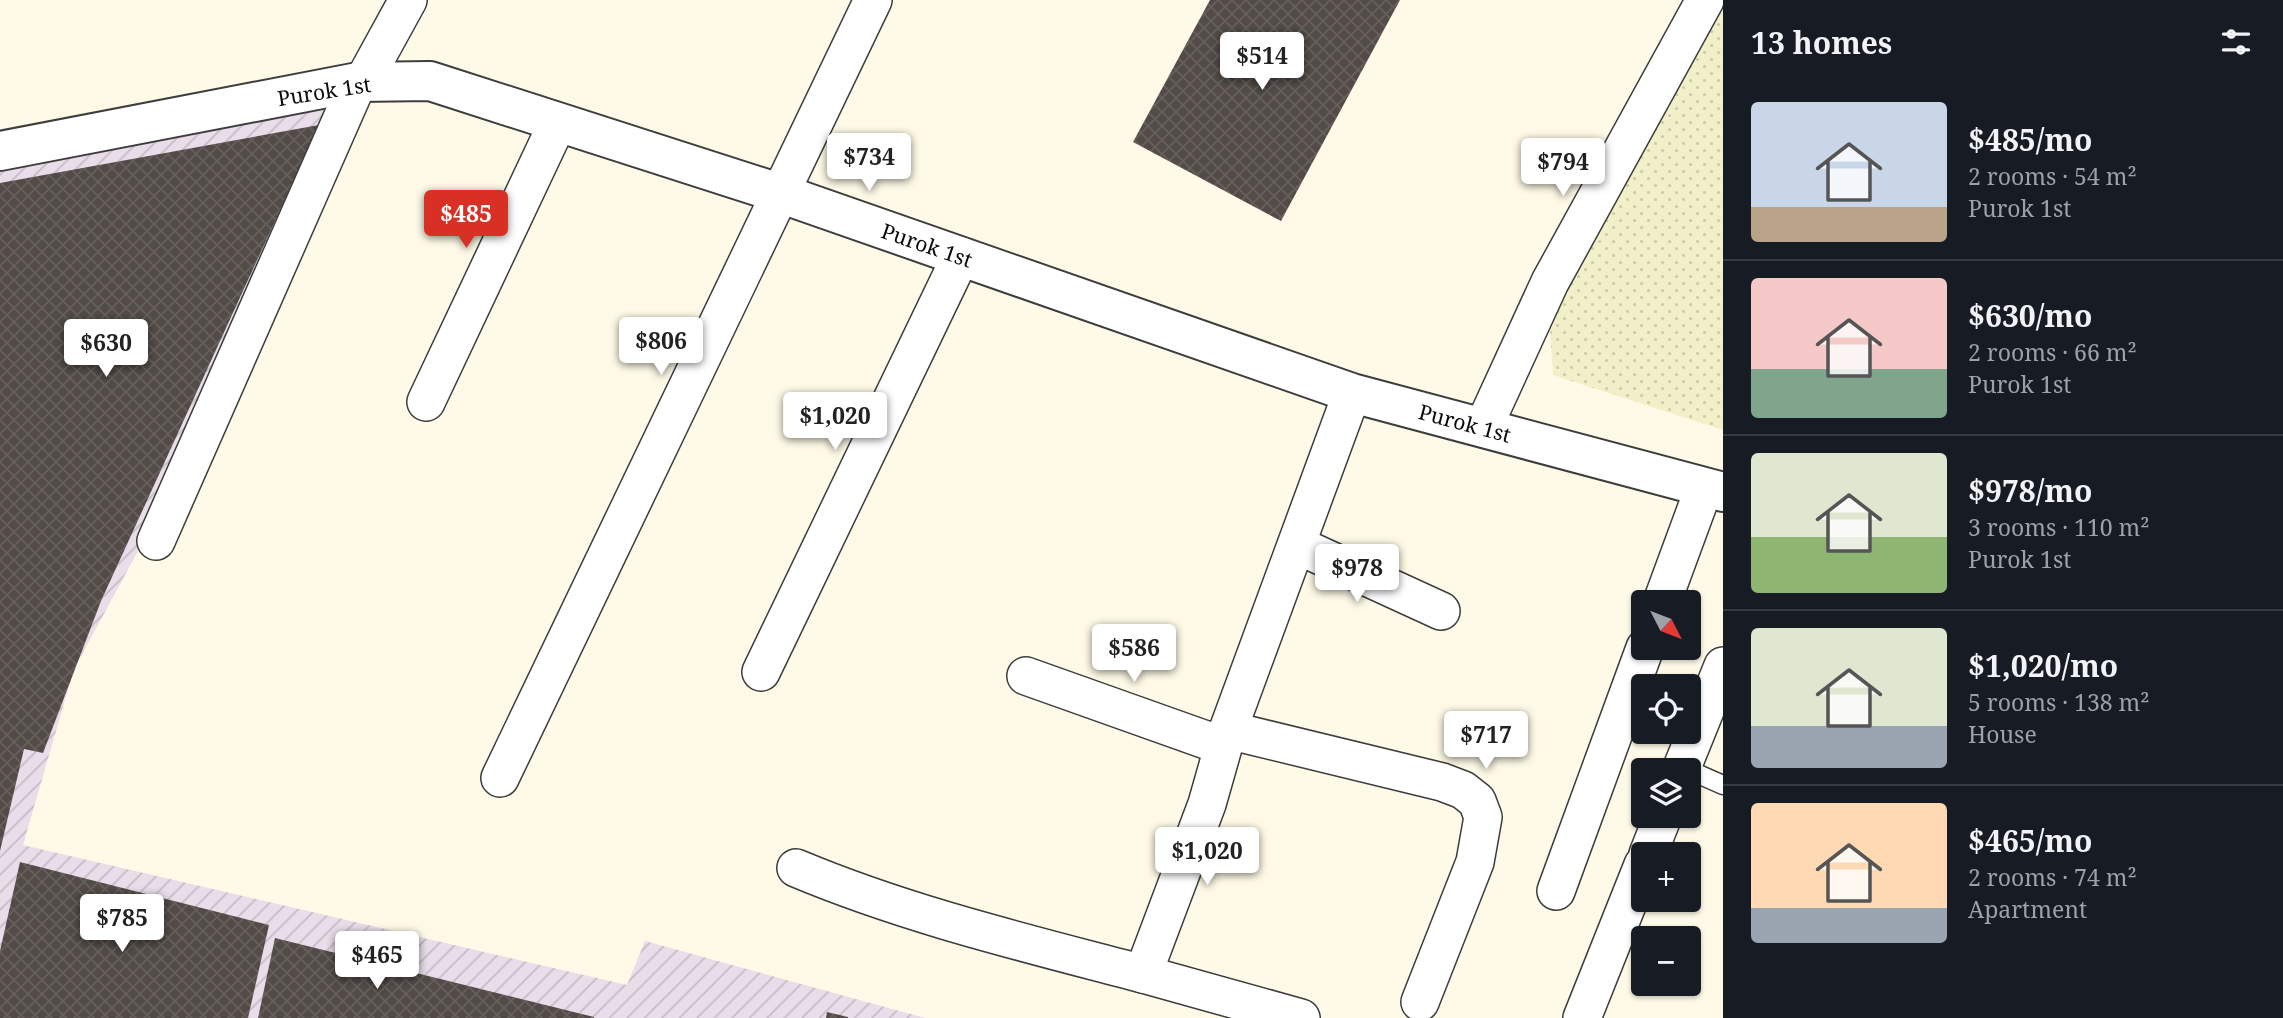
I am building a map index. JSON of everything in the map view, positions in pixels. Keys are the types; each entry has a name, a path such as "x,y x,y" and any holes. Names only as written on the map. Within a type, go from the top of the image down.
{"street":[{"path":"156,541 361,82 408,0"},
{"path":"500,778 873,0"},
{"path":"1483,428 1550,282 1705,0"},
{"name":"Purok 1st","path":"0,150 361,82 430,81 782,194 1352,393 1714,490"},
{"path":"426,402 558,122"},
{"path":"761,672 961,256"},
{"path":"1143,974 1207,804 1225,738 1352,393"},
{"path":"1668,590 1714,490"},
{"path":"1297,545 1441,611"},
{"path":"1556,891 1641,660"},
{"path":"1686,758 1723,666"},
{"path":"1026,676 1225,738 1442,782 1463,790 1476,801 1483,817 1475,862 1420,1002"},
{"path":"796,868 852,892 957,925 1301,1018"},
{"path":"1582,1018 1631,895"}],"lane":[{"path":"1701,776 1723,785"}],"shaded area":[{"path":"1723,1 1723,430 1553,375 1549,315"},
{"path":"352,89 175,483 74,669 23,845 627,985 645,941 925,1018 0,1018 0,159"}],"building":[{"path":"1210,0 1400,0 1281,221 1133,142"},
{"path":"319,125 101,601 43,753 24,749 0,851 0,183"},
{"path":"20,862 269,925 248,1018 0,1018 0,951"},
{"path":"275,938 594,1017 594,1018 258,1018"},
{"path":"827,1012 848,1017 848,1018 826,1018"}]}
